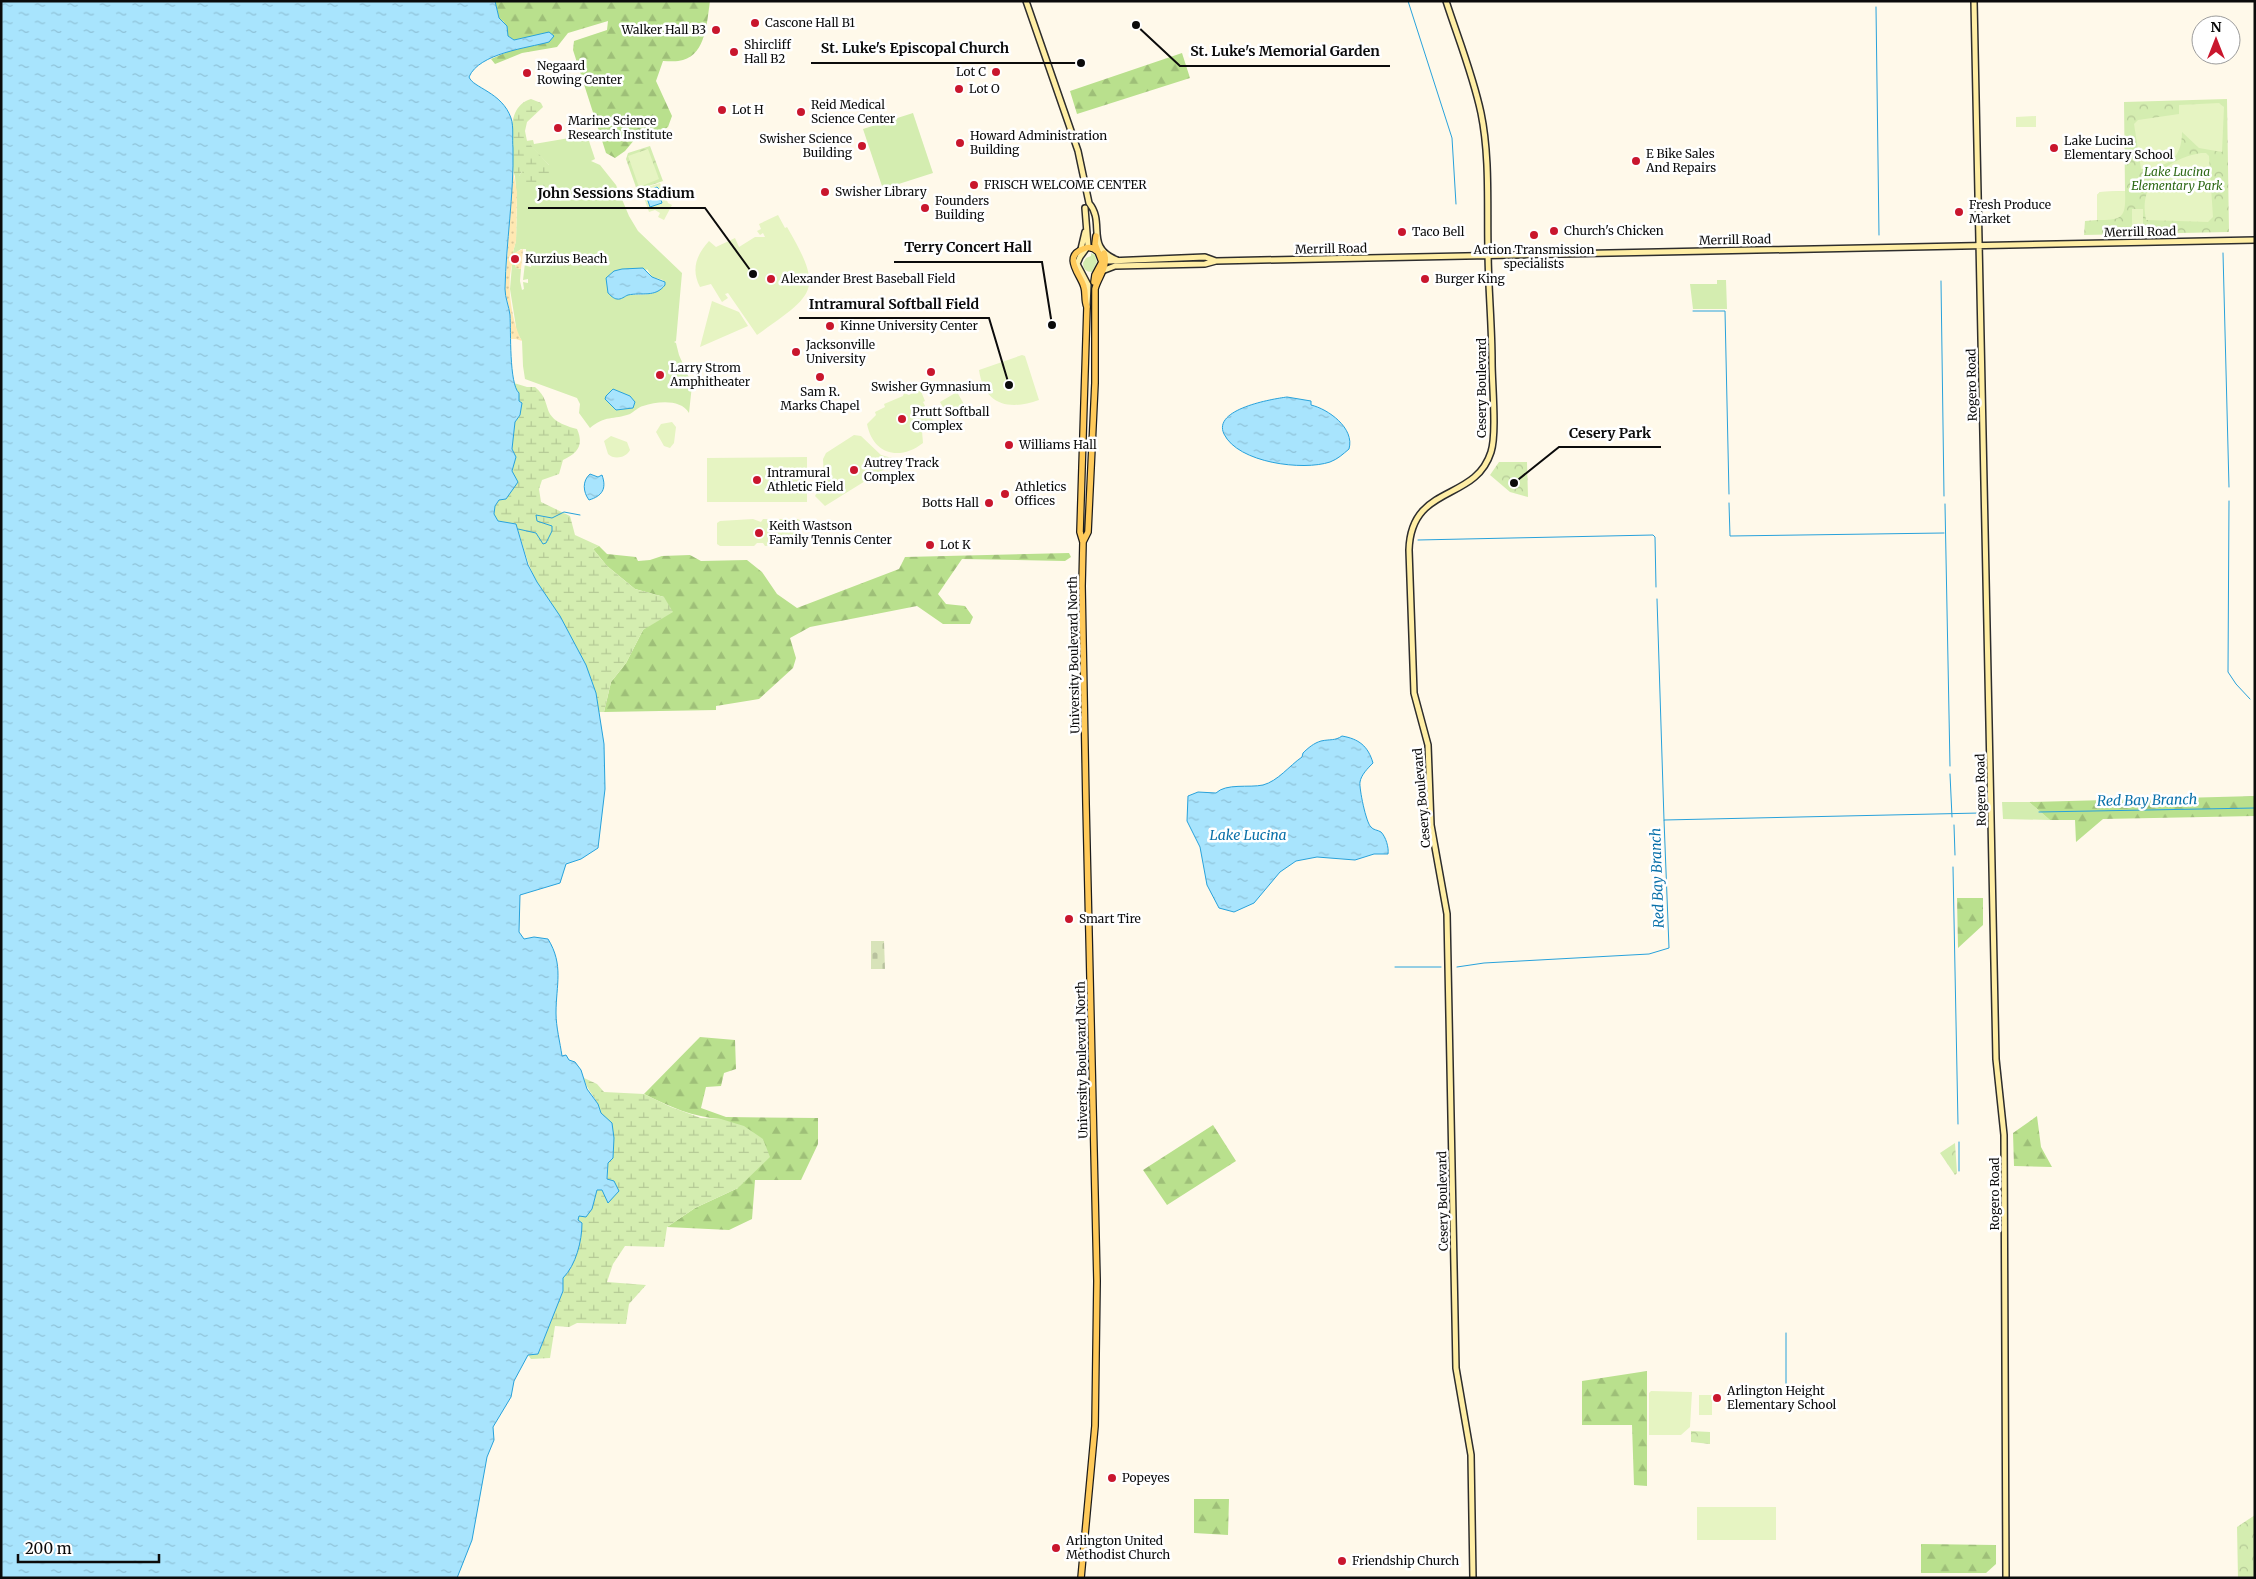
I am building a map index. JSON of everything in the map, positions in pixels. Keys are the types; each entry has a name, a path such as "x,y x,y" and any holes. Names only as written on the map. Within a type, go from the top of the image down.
{"main road":[{"path":"1026,1 1076,144 1087,206 1088,224 1085,249 1078,261 1078,270 1088,289 1087,307"},
{"name":"Cesery Boulevard","path":"1446,1 1478,100 1486,144 1493,435 1490,454 1486,464 1475,477 1466,484 1434,500 1420,513 1411,530 1409,550 1414,693 1428,745 1432,826 1447,914 1456,1368 1471,1455 1473,1578"},
{"name":"Rogero Road","path":"1974,1 1996,1059 2004,1135 2006,1578"},
{"path":"1087,206 1094,209 1095,243 1102,256 1099,274"},
{"name":"Merrill Road","path":"1099,274 1115,266 1205,264 1216,261 2255,240"},
{"path":"1085,249 1102,256"},
{"name":"University Boulevard North","path":"1081,1578 1095,1426 1097,1327 1082,604 1083,542 1080,532 1087,307 1083,283 1074,266 1076,256 1085,249"},
{"path":"1099,274 1102,256"},
{"name":"Merrill Road","path":"1102,256 1117,260 1205,257 1216,261"},
{"path":"1082,275 1099,274"},
{"name":"University Boulevard North","path":"1083,542 1088,532 1095,383 1095,289 1099,274"},
{"path":"1083,456 1092,457"}],"green space":[{"path":"495,1 710,1 701,44 691,57 676,61 663,61 656,81 672,116 668,127 647,140 635,139 625,151 615,158 606,153 573,50 574,41 607,30 608,21 568,33 557,47 522,53 495,64 491,59 514,49 549,42 530,37 514,40 508,36 504,22 499,18"},
{"path":"1182,53 1190,78 1077,114 1070,91"},
{"path":"531,99 541,103 543,107 527,122 525,131 527,141 549,165 551,180 542,191 533,191 527,188 522,171 519,176 515,176 513,171 511,141 513,119 522,103"},
{"name":"Lake Lucina Elementary Park","path":"2227,99 2229,232 2084,235 2085,221 2097,220 2097,195 2100,192 2125,191 2124,102"},
{"path":"2219,103 2224,107 2222,152 2199,148 2182,132 2179,149 2171,160 2165,164 2141,169 2134,124 2138,120 2179,114 2179,105"},
{"path":"913,113 933,173 883,189 863,129"},
{"path":"2036,116 2036,127 2016,127 2016,117"},
{"path":"587,135 595,159 591,161 600,165 616,185 629,216 638,231 682,273 676,341 674,342 692,385 689,413 681,405 675,403 655,403 641,407 624,416 605,419 590,428 579,413 580,404 577,398 525,379 522,341 517,333 510,289 512,265 515,263 516,268 521,269 520,281 522,290 524,289 523,282 528,283 528,279 523,280 525,263 531,267 532,257 526,259 526,249 521,249 514,254 513,252 516,241 517,203 515,176 519,176 522,171 549,165 526,141 533,140 534,144","holes":["647,269 652,277 663,280 665,285 653,293 626,295"]},
{"path":"650,146 663,181 637,190 626,159 628,153"},
{"path":"648,149 659,179 639,187 628,156"},
{"path":"2206,153 2209,156 2213,217 2208,222 2146,220 2145,203 2152,182 2165,168 2173,163 2182,158"},
{"path":"660,183 668,203 672,205 664,220 658,217 660,213 655,210 649,212 641,189"},
{"path":"2125,191 2125,207 2121,216 2097,220 2097,195 2100,192"},
{"path":"2132,209 2143,209 2143,227 2132,227"},
{"path":"778,215 785,228 787,227 806,266 809,279 808,290 802,300 791,310 757,335 728,293 725,294 728,298 722,302 711,284 700,287 695,269 696,263 709,241 716,247 735,238 739,247 755,237 765,237 763,233 760,235 757,231 761,229 759,224"},
{"path":"1091,253 1095,255 1097,262 1092,272 1085,270 1083,263 1086,258 1091,256"},
{"path":"1717,280 1726,280 1727,309 1693,309 1690,284 1717,284"},
{"path":"712,301 739,312 748,326 700,347"},
{"path":"1022,355 1025,356 1039,400 1018,405 1008,405 992,398 986,391 979,370"},
{"path":"514,383 535,387 545,400 551,416 564,425 577,429 579,435 580,444 578,448 563,460 559,474 542,480 539,489 541,502 570,516 575,535 599,546 593,549 607,566 635,589 664,597 673,612 643,630 626,663 611,682 604,712 597,712 594,694 582,660 534,575 516,524 498,521 494,514 495,506 499,500 506,499 514,478 512,468 516,457 512,449 515,422 520,415"},
{"name":"Prutt Softball Complex","path":"920,389 925,401 923,402 935,425 922,431 923,443 914,449 897,453 881,448 875,443 867,424 876,415 875,412 885,407 884,404 903,396 904,393 909,395"},
{"path":"957,392 965,406 948,416 940,402"},
{"path":"672,422 676,427 674,443 670,448 664,446 656,432 661,424"},
{"name":"Autrey Track Complex","path":"854,435 861,436 881,455 899,460 825,506 815,496 824,479 823,459 826,453"},
{"path":"611,436 627,442 630,450 628,453 617,457 608,454 604,441"},
{"name":"Intramural Athletic Field","path":"807,457 807,502 707,502 707,458"},
{"path":"1499,462 1527,462 1528,497 1510,492 1490,475"},
{"name":"Keith Wastson Family Tennis Center","path":"753,519 761,522 763,519 798,519 801,521 801,543 799,545 765,546 763,543 757,543 754,546 720,546 717,544 717,523 720,521"},
{"path":"599,546 607,554 636,557 638,561 662,556 690,555 701,561 747,560 762,572 777,594 797,608 899,569 905,557 1069,553 1071,557 1065,561 962,559 938,594 946,604 965,606 973,617 970,624 943,624 917,606 810,627 790,638 796,658 793,668 759,699 716,706 716,710 604,712 611,682 626,663 643,630 664,597 635,589 607,566 593,549"},
{"path":"2255,796 2255,816 2103,819 2076,842 2075,820 2050,820 2029,802"},
{"path":"2002,802 2029,802 2050,820 2003,819"},
{"path":"1957,898 1983,898 1983,925 1958,948"},
{"path":"871,941 884,941 885,969 871,969"},
{"path":"700,1037 735,1040 736,1069 724,1073 721,1086 706,1087 701,1108 726,1117 818,1118 818,1144 801,1180 755,1180 752,1219 729,1230 667,1227 695,1208 738,1188 721,1119 682,1111 644,1094"},
{"path":"584,1078 597,1084 604,1092 644,1094 671,1107 701,1118 721,1119 744,1126 763,1139 770,1157 738,1188 695,1208 667,1227 664,1247 625,1246 613,1264 607,1282 646,1285 629,1304 626,1324 577,1323 569,1327 555,1326 550,1358 531,1359 528,1355 538,1354 563,1291 563,1278 582,1231 577,1220 579,1216 592,1209 597,1190 602,1190 607,1180 606,1142 600,1111"},
{"path":"2037,1116 2041,1147 2052,1167 2014,1166 2013,1133"},
{"path":"1213,1125 1236,1161 1167,1205 1143,1170"},
{"path":"1955,1143 1957,1173 1955,1175 1940,1153"},
{"path":"1647,1371 1647,1486 1634,1485 1632,1425 1582,1425 1582,1381"},
{"path":"1651,1391 1692,1392 1690,1427 1681,1435 1649,1435 1649,1393"},
{"path":"1699,1395 1712,1395 1712,1415 1699,1415"},
{"path":"1691,1431 1710,1432 1710,1444 1691,1442"},
{"path":"1194,1499 1229,1499 1228,1535 1194,1533"},
{"path":"1697,1507 1776,1507 1776,1540 1697,1540"},
{"path":"2255,1515 2255,1578 2238,1578 2237,1527"},
{"path":"1921,1544 1996,1545 1996,1564 1986,1573 1921,1573"}],"sand":[{"name":"Kurzius Beach","path":"513,171 517,192 516,241 513,252 523,249 521,269 516,268 515,263 512,265 510,293 515,325 522,341 511,339 509,307 505,292"}],"water":[{"path":"1,1 495,1 499,18 507,26 508,36 514,40 549,32 554,36 549,42 517,49 493,57 474,69 469,77 507,109 513,129 513,166 505,289 510,315 511,357 514,379 519,393 519,401 522,403 520,415 515,422 512,449 516,457 512,471 518,482 506,499 499,500 495,506 494,514 498,521 516,524 528,565 560,616 586,665 596,693 604,744 605,789 598,848 581,859 566,864 560,883 520,895 519,932 524,939 534,937 548,939 553,948 558,966 556,1018 562,1056 566,1055 581,1070 587,1089 598,1104 601,1113 612,1123 614,1138 613,1158 608,1163 607,1179 614,1181 619,1191 608,1203 602,1190 597,1190 592,1209 586,1217 579,1216 578,1220 582,1223 582,1230 577,1252 568,1273 563,1278 563,1291 538,1354 528,1355 514,1381 511,1397 493,1427 494,1440 487,1457 472,1540 457,1578 1,1578"},
{"path":"657,187 660,190 659,194 662,203 650,207 645,192"},
{"path":"643,268 652,277 665,282 665,285 657,292 628,295 618,299 613,298 608,293 606,278 614,271"},
{"path":"613,389 630,396 635,402 633,408 616,410 605,399"},
{"path":"1287,397 1311,401 1311,405 1332,415 1348,434 1350,441 1349,449 1330,462 1304,466 1288,465 1257,458 1231,444 1224,434 1223,425 1227,418 1245,407"},
{"path":"590,474 598,477 602,475 604,488 600,494 589,500 584,487"},
{"name":"Lake Lucina","path":"1342,736 1358,741 1371,757 1373,763 1363,774 1360,782 1362,798 1369,824 1372,828 1383,834 1387,843 1388,854 1374,854 1355,860 1317,857 1296,861 1280,872 1254,903 1234,912 1219,908 1207,885 1200,847 1187,821 1188,796 1198,792 1216,793 1226,788 1238,786 1263,785 1279,777 1314,744"}],"waterway":[{"path":"1408,1 1452,138 1456,204"},
{"path":"1876,7 1879,235"},
{"path":"2223,253 2229,487"},
{"path":"1941,281 1944,496"},
{"path":"1693,311 1725,311 1729,494"},
{"path":"2229,501 2228,672 2250,699"},
{"path":"1729,503 1730,536 1944,533"},
{"path":"1945,504 1950,766"},
{"path":"518,529 536,533 543,544 546,543 552,531 552,526 537,521 536,515 552,518 564,512 580,515"},
{"path":"1418,540 1653,535 1655,537 1656,587"},
{"path":"1657,599 1664,820"},
{"path":"1950,774 1952,817"},
{"name":"Red Bay Branch","path":"2039,812 2255,808"},
{"name":"Red Bay Branch","path":"1457,967 1484,963 1649,954 1669,948 1664,820 1980,813"},
{"path":"1954,825 1955,855"},
{"path":"1953,867 1958,1124"},
{"path":"1395,967 1441,967"},
{"path":"1959,1142 1959,1171"},
{"path":"1786,1333 1786,1387"}],"place":[{"name":"Cascone Hall B1","path":"755,23"},
{"name":"St. Luke's Memorial Garden","path":"1136,25"},
{"name":"Walker Hall B3","path":"716,30"},
{"name":"Shircliff Hall B2","path":"734,52"},
{"name":"St. Luke's Episcopal Church","path":"1081,63"},
{"name":"Lot C","path":"996,72"},
{"name":"Negaard Rowing Center","path":"527,73"},
{"name":"Lot O","path":"959,89"},
{"name":"Lot H","path":"722,110"},
{"name":"Reid Medical Science Center","path":"801,112"},
{"name":"Marine Science Research Institute","path":"558,128"},
{"name":"Howard Administration Building","path":"960,143"},
{"name":"Swisher Science Building","path":"862,146"},
{"name":"Lake Lucina Elementary School","path":"2054,148"},
{"name":"E Bike Sales And Repairs","path":"1636,161"},
{"name":"FRISCH WELCOME CENTER","path":"974,185"},
{"name":"Swisher Library","path":"825,192"},
{"name":"Founders Building","path":"925,208"},
{"name":"Fresh Produce Market","path":"1959,212"},
{"name":"Church's Chicken","path":"1554,231"},
{"name":"Taco Bell","path":"1402,232"},
{"name":"Action Transmission specialists","path":"1534,235"},
{"name":"Kurzius Beach","path":"515,259"},
{"name":"John Sessions Stadium","path":"753,274"},
{"name":"Alexander Brest Baseball Field","path":"771,279"},
{"name":"Burger King","path":"1425,279"},
{"name":"Terry Concert Hall","path":"1052,325"},
{"name":"Kinne University Center","path":"830,326"},
{"name":"Jacksonville University","path":"796,352"},
{"name":"Swisher Gymnasium","path":"931,372"},
{"name":"Larry Strom Amphitheater","path":"660,375"},
{"name":"Sam R. Marks Chapel","path":"820,377"},
{"name":"Intramural Softball Field","path":"1009,385"},
{"name":"Prutt Softball Complex","path":"902,419"},
{"name":"Williams Hall","path":"1009,445"},
{"name":"Autrey Track Complex","path":"854,470"},
{"name":"Intramural Athletic Field","path":"757,480"},
{"name":"Cesery Park","path":"1514,483"},
{"name":"Athletics Offices","path":"1005,494"},
{"name":"Botts Hall","path":"989,503"},
{"name":"Keith Wastson Family Tennis Center","path":"759,533"},
{"name":"Lot K","path":"930,545"},
{"name":"Smart Tire","path":"1069,919"},
{"name":"Arlington Height Elementary School","path":"1717,1398"},
{"name":"Popeyes","path":"1112,1478"},
{"name":"Arlington United Methodist Church","path":"1056,1548"},
{"name":"Friendship Church","path":"1342,1561"}]}
